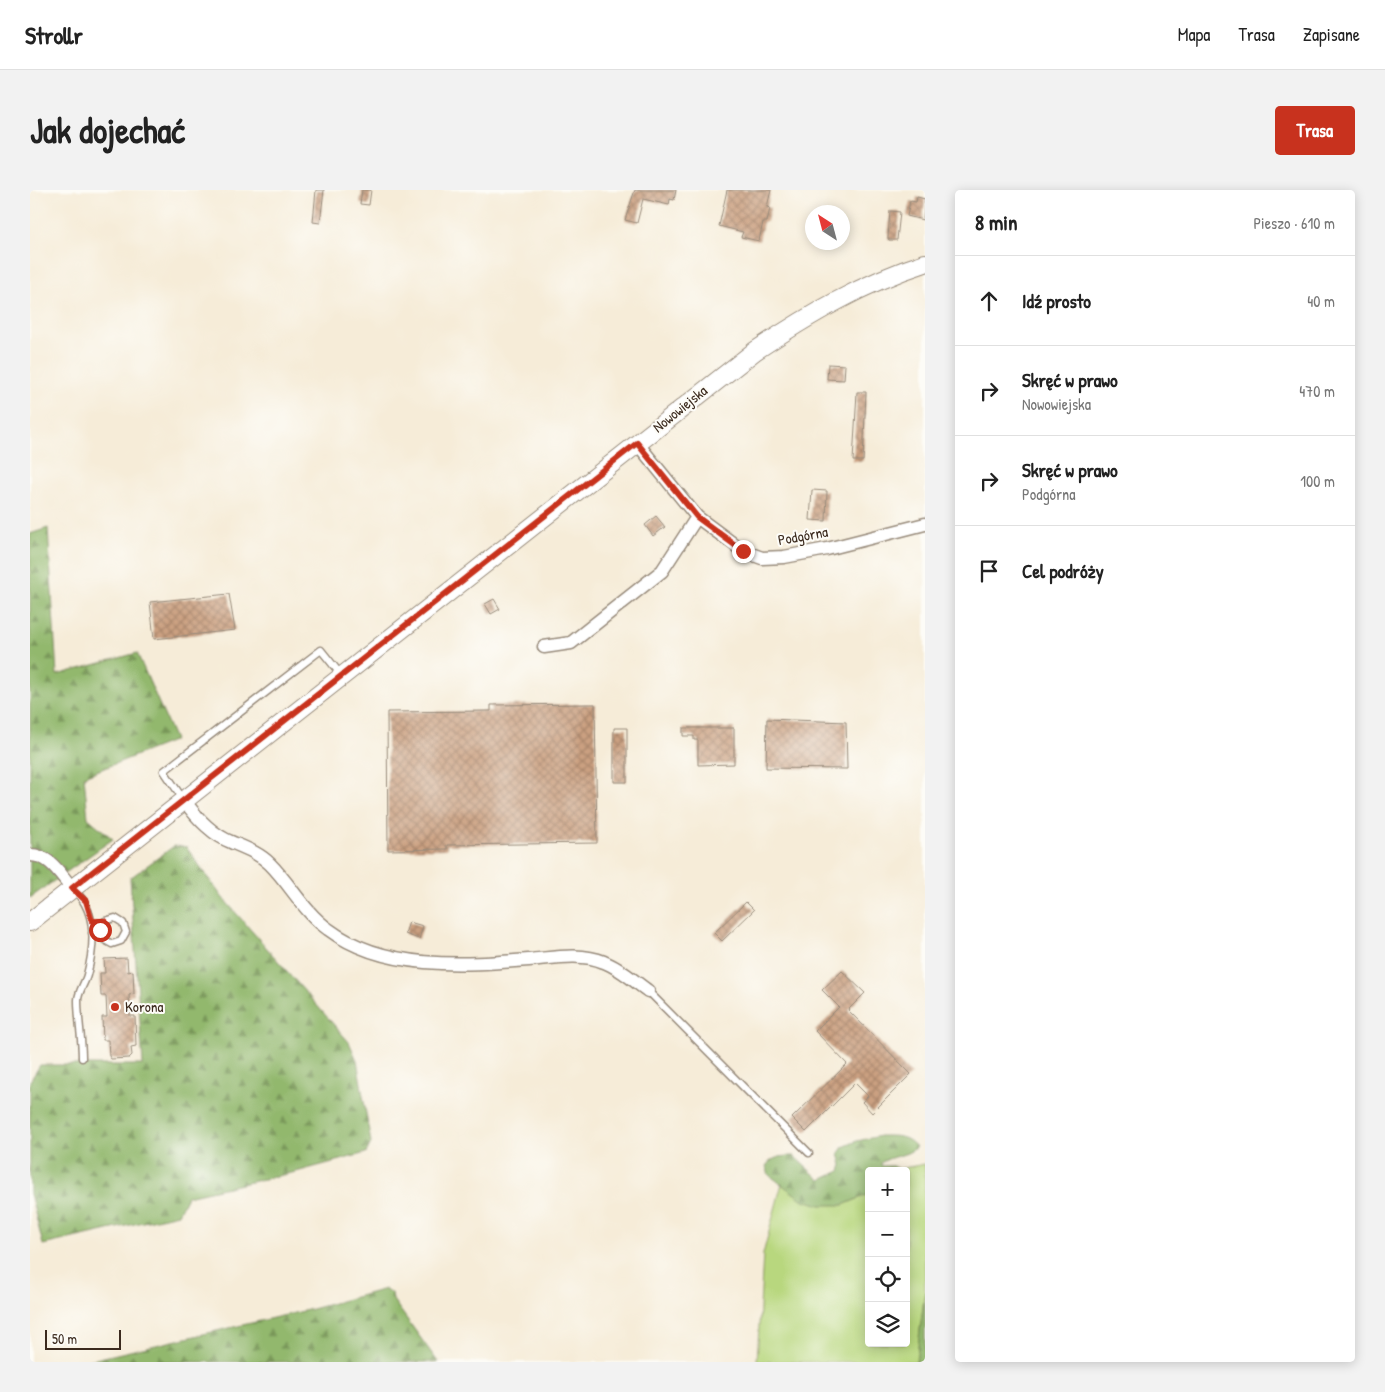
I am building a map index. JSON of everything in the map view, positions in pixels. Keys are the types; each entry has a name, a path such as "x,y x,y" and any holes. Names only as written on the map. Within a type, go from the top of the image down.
{"main road":[{"name":"Nowowiejska","path":"30,922 728,371 802,319 848,294 898,272 925,263"}],"street":[{"name":"Podgórna","path":"637,443 697,517 743,551 762,558 784,557 827,549 925,524"},
{"path":"544,647 572,643 662,571 697,517"},
{"path":"184,800 194,815 210,829 230,842 255,852 270,864 307,910 327,929 359,948 394,958 468,964 579,956 604,962 648,991"},
{"path":"30,855 42,856 48,860 72,888"}],"lane":[{"path":"184,800 164,771 321,650 342,676"},
{"path":"72,888 86,901 92,921 87,975 78,998 82,1058"},
{"path":"92,921 105,921 114,918 123,923 126,932 122,941 112,944 92,933"},
{"path":"103,939 100,930 105,921"},
{"path":"648,991 809,1153"}],"green space":[{"path":"48,528 57,675 137,653 175,740 84,776 88,818 113,839 30,898 30,534"},
{"path":"174,846 186,847 222,897 349,1042 357,1060 371,1143 366,1153 296,1172 187,1196 178,1214 43,1245 30,1193 30,1081 40,1065 143,1065 130,878"},
{"path":"880,1136 896,1136 909,1140 916,1147 908,1153 881,1163 882,1166 895,1167 865,1167 865,1196 843,1205 821,1205 803,1200 769,1175 766,1166 775,1158 794,1156 820,1180 840,1171 842,1165 839,1153 843,1147 857,1141"},
{"path":"925,1164 925,1291 916,1362 757,1362 763,1254 782,1183 843,1205 865,1196 865,1347 910,1347 909,1167"},
{"path":"385,1289 392,1293 393,1300 438,1362 82,1362 312,1309"},
{"path":"925,1291 925,1362 916,1362"}],"building":[{"path":"316,190 324,190 320,223 313,222"},
{"path":"362,190 371,190 369,205 360,204"},
{"path":"635,190 676,190 674,200 670,199 669,205 643,199 637,223 625,220"},
{"path":"727,190 771,190 767,207 770,208 767,222 763,222 759,241 741,237 743,232 719,226"},
{"path":"917,197 925,199 923,220 907,216 910,201 916,202"},
{"path":"890,211 900,212 897,240 889,240 888,238"},
{"path":"828,364 845,365 844,380 827,379"},
{"path":"857,392 866,392 863,461 853,461"},
{"path":"812,490 827,491 826,521 810,520"},
{"path":"656,516 665,527 653,536 645,525"},
{"path":"229,594 235,630 154,639 150,602"},
{"path":"494,599 500,609 491,614 485,604"},
{"path":"595,704 597,843 447,845 447,849 388,850 387,712 491,711 491,705"},
{"path":"767,719 846,722 847,769 766,768"},
{"path":"614,728 627,728 627,782 614,782"},
{"path":"683,728 734,728 734,764 698,765 698,740 694,740 694,736 683,736"},
{"path":"746,902 754,910 722,941 714,933"},
{"path":"409,922 423,926 419,939 405,934"},
{"path":"127,958 128,972 133,971 134,994 129,995 130,1016 135,1016 136,1046 131,1047 132,1055 129,1058 111,1059 109,1056 108,1040 103,1040 102,1017 107,1017 106,996 101,996 100,973 105,973 104,959"},
{"path":"842,971 865,993 848,1010 911,1074 872,1113 862,1102 868,1096 855,1083 806,1132 792,1118 847,1064 815,1031 839,1007 822,990"}],"place":[{"name":"Korona","path":"115,1007"}],"route":[{"path":"100,930 105,921 92,921 86,901 72,888 637,443 697,517 743,551"}]}
